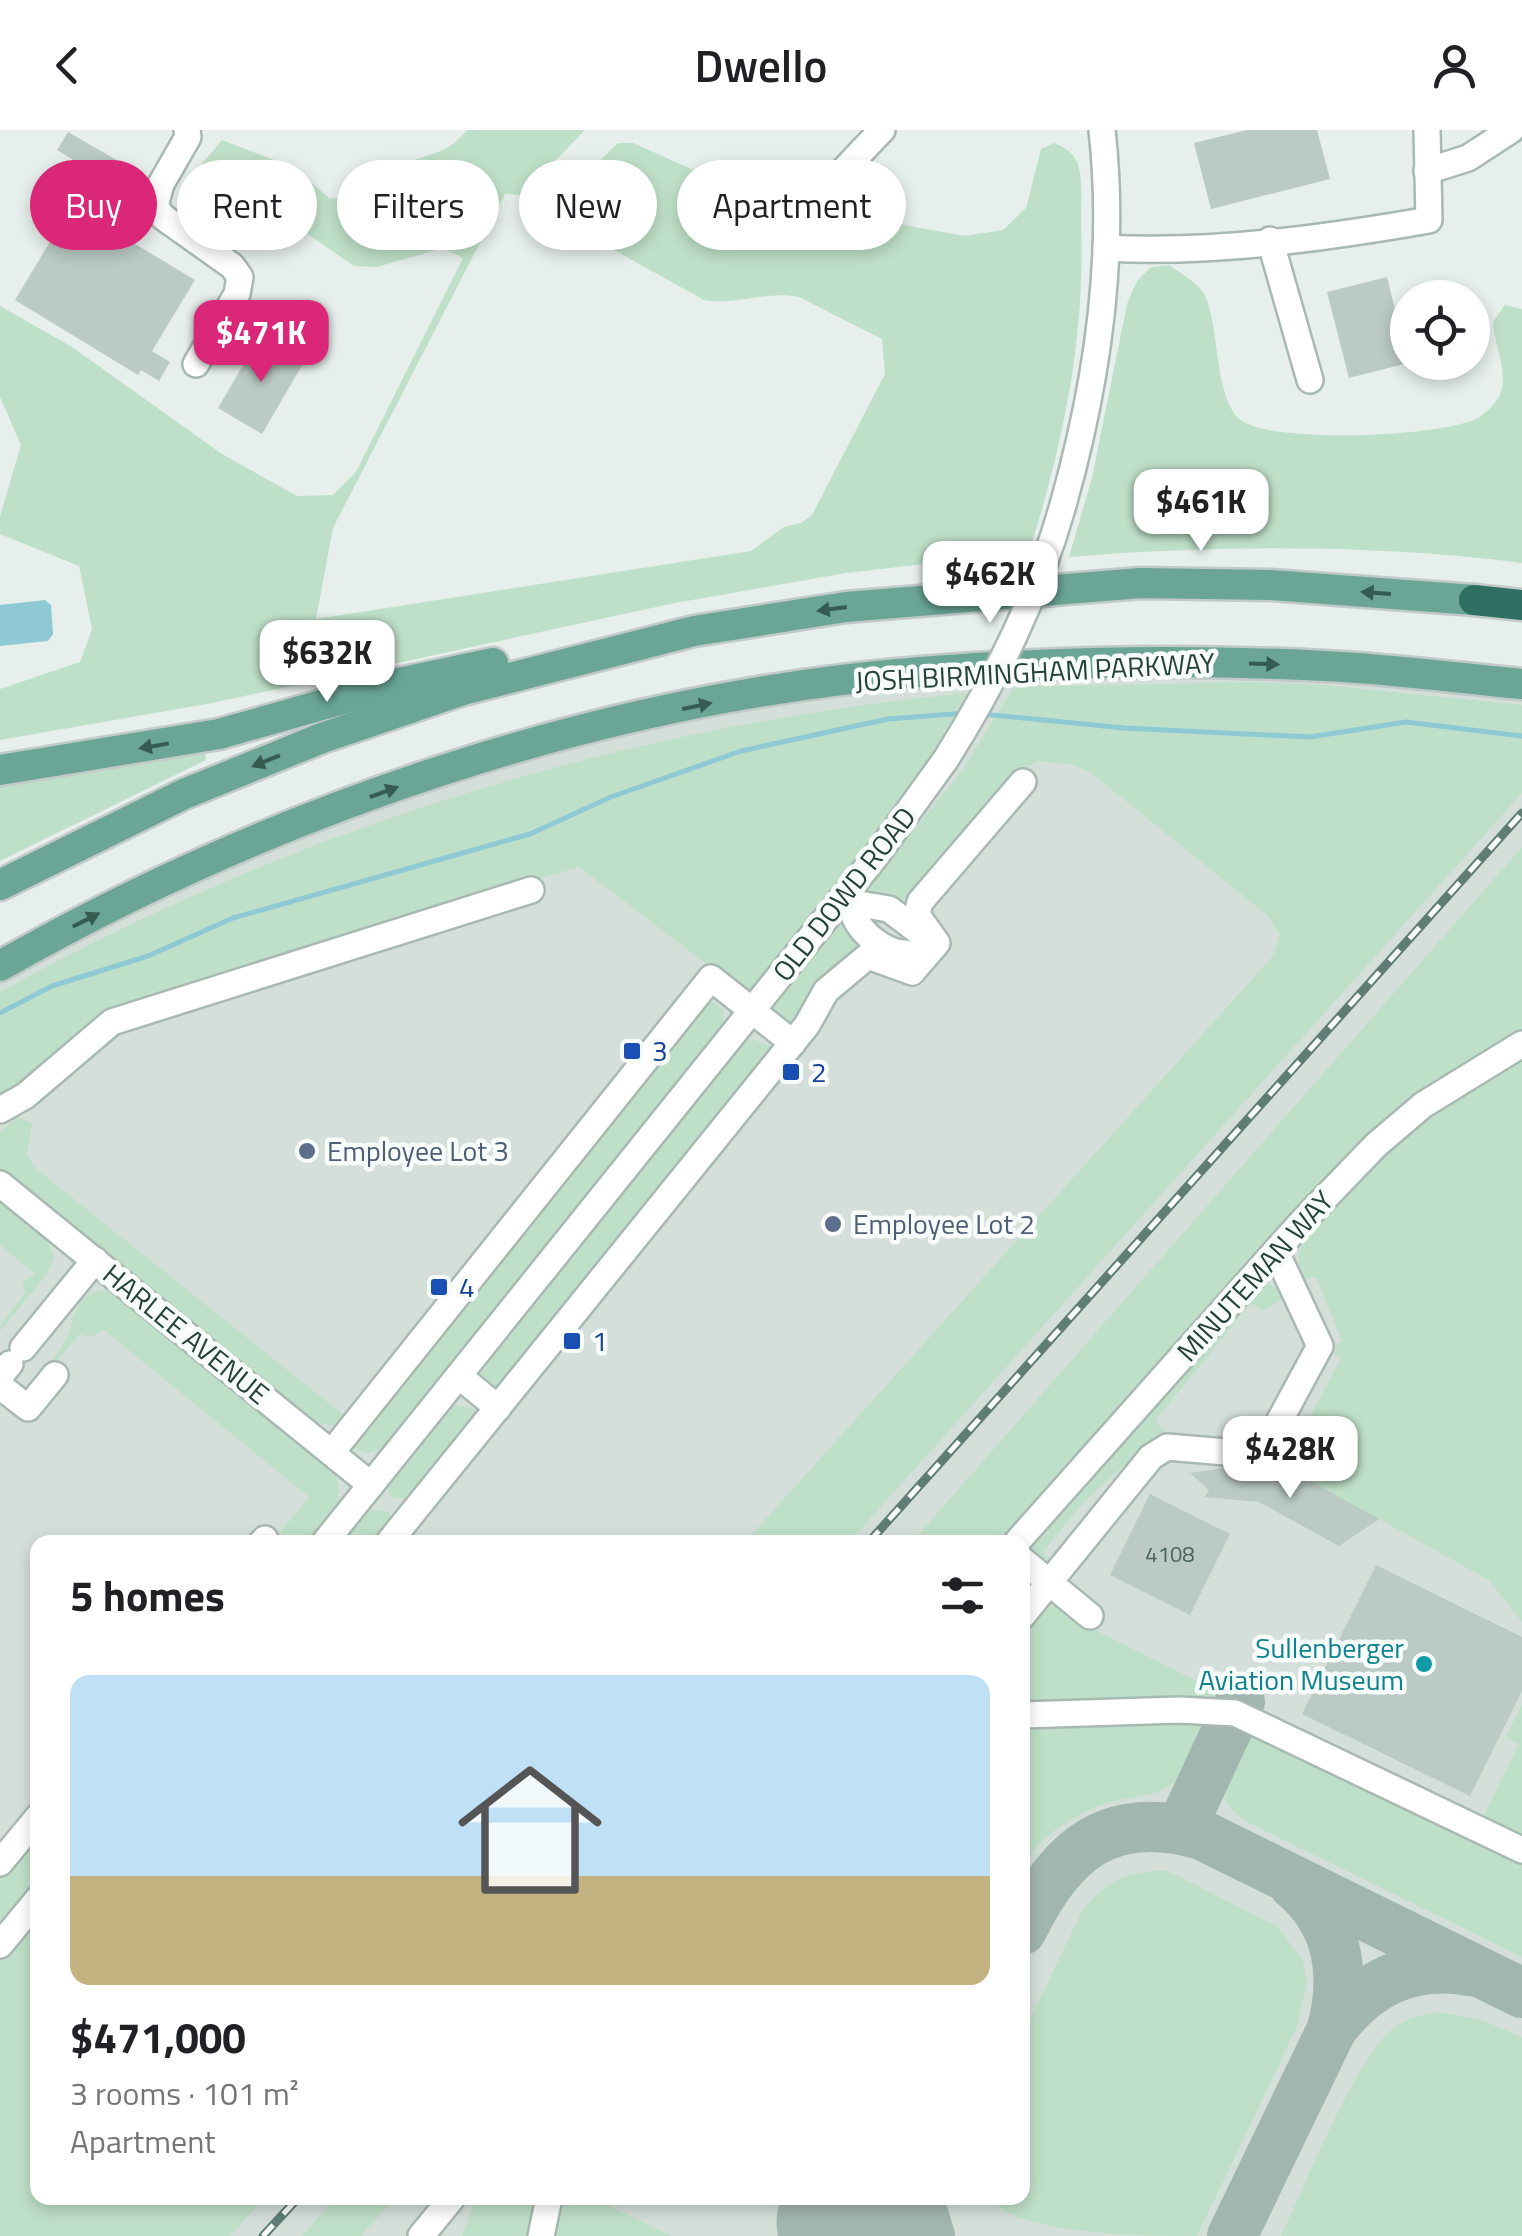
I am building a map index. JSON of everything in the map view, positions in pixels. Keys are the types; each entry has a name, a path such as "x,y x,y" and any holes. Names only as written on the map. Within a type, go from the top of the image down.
{"highway":[{"path":"1474,600 1522,603"}],"main road":[{"path":"0,770 219,734 399,683 521,657 846,607 1141,582 1270,585 1474,600"},
{"path":"0,885 184,794 322,738 463,690 694,631"},
{"name":"JOSH BIRMINGHAM PARKWAY","path":"0,966 137,894 325,813 527,746 718,702 920,672 1149,662 1329,666 1522,684"}],"street":[{"path":"188,130 188,137 161,184 155,206 163,217 232,266 240,277 237,294 196,364"},
{"path":"853,160 882,130"},
{"name":"OLD DOWD ROAD","path":"331,1535 748,1015 858,906 988,691 1049,556 1086,404 1106,274 1102,130"},
{"path":"1106,248 1144,250 1346,234 1429,220 1427,130"},
{"path":"1428,172 1468,158 1511,130"},
{"path":"1270,240 1310,380"},
{"path":"395,1535 789,1048 826,991 868,956 912,972 922,950 917,908 1023,782"},
{"path":"0,1110 25,1096 112,1022 532,890"},
{"path":"858,906 867,918 922,950"},
{"path":"332,1452 708,983 789,1048"},
{"name":"MINUTEMAN WAY","path":"1024,1535 1376,1145 1423,1106 1522,1044"},
{"path":"0,1128 25,1096"},
{"name":"HARLEE AVENUE","path":"0,1184 371,1485"},
{"path":"1030,1607 1134,1473 1167,1447 1261,1455 1320,1346 1276,1252"},
{"path":"55,1375 28,1408 8,1369 95,1260"},
{"path":"455,1381 495,1412"},
{"path":"1030,1567 1090,1616"},
{"path":"1030,1715 1179,1710 1234,1713 1522,1850"},
{"path":"0,1863 30,1827"},
{"path":"0,1945 30,1909"},
{"path":"421,2236 448,2205"},
{"path":"443,2236 452,2205"},
{"path":"541,2236 548,2205"}],"shaded area":[{"path":"1083,664 1522,684 1522,2236 0,2236 0,966 249,843 638,718"}],"green space":[{"path":"467,130 585,130 556,160 519,160 519,195 505,194 499,206 499,160 417,160 460,138"},
{"path":"222,140 274,160 205,160"},
{"path":"618,143 633,143 677,163 677,250 906,250 906,225 965,236 1003,230 1026,208 1041,149 1054,143 1070,152 1078,163 1081,188 1082,264 1076,348 1062,431 1029,552 846,573 675,603 212,703 0,740 0,689 80,662 92,629 79,566 0,534 0,516 21,445 0,397 0,306 72,347 222,454 297,496 333,495 356,472 463,258 447,250 476,250 333,528 316,619 751,551 784,527 801,523 812,515 885,374 882,339 799,297 704,300 614,250 657,250 657,160 600,160"},
{"path":"317,187 329,198 337,198 337,250 436,250 377,267 354,266 317,241"},
{"path":"1169,265 1204,294 1222,382 1234,413 1262,429 1290,433 1397,433 1431,430 1478,418 1499,397 1502,388 1493,322 1505,305 1522,309 1522,563 1409,552 1296,548 1069,557 1092,478 1127,304 1137,281 1151,267"},
{"path":"1247,682 1324,685 1522,705 1522,793 855,1535 751,1535 1273,956 1280,934 1267,915 1090,772 1074,765 1037,761 1010,780 883,923 819,980 792,1023 771,1012 961,772 1014,687"},
{"path":"967,693 900,807 757,988 744,990 725,978 579,867 119,1007 0,1103 0,992 113,933 229,880 348,833 591,758 715,730"},
{"path":"204,748 206,760 0,861 0,779"},
{"path":"1522,847 1522,1030 1418,1094 1366,1138 1008,1535 918,1535"},
{"path":"710,1001 723,1009 725,1025 390,1445 369,1453 350,1448"},
{"path":"751,1039 769,1045 771,1051 499,1393 476,1379 740,1046"},
{"path":"1522,1061 1522,1622 1489,1580 1305,1478 1286,1477 1304,1441 1299,1438 1341,1358 1331,1352 1342,1341 1316,1277 1301,1280 1298,1256 1305,1235 1383,1151 1434,1110"},
{"path":"18,1117 32,1123 27,1154 34,1167 346,1417 332,1426 317,1422 0,1170 0,1132"},
{"path":"0,1200 46,1238 54,1256 48,1273 0,1331 0,1325 25,1293 22,1282 35,1274 0,1245"},
{"path":"1263,1281 1282,1291 1283,1299 1263,1311 1251,1303 1155,1421 1166,1432 1100,1488 1043,1553 1053,1562 1051,1566 1030,1560 1030,1550"},
{"path":"109,1290 329,1464 338,1495 318,1535 278,1535 309,1497 104,1330 90,1337 80,1334 29,1395 25,1394 61,1348 80,1303 96,1292"},
{"path":"455,1405 474,1409 477,1415 409,1500 391,1496 387,1486 390,1480"},
{"path":"371,1510 388,1512 394,1520 384,1535 348,1535"},
{"path":"1057,1603 1085,1625 1219,1692 1195,1752 1174,1782 1154,1793 1101,1805 1075,1817 1051,1834 1030,1856 1030,1625"},
{"path":"1522,1704 1522,1957 1245,1821 1225,1799 1230,1763 1259,1711 1482,1819 1519,1744 1506,1737"},
{"path":"30,1840 30,1892 0,1929 0,1878"},
{"path":"1168,1871 1277,1926 1303,1961 1307,1983 1297,2027 1197,2236 1054,2227 1027,2220 999,2205 1030,2205 1030,2019 1082,1911 1109,1884 1141,1872"},
{"path":"30,1925 30,2205 259,2205 230,2236 0,2236 0,1962"},
{"path":"1440,2012 1481,2020 1522,2037 1522,2236 1281,2236 1346,2097 1376,2047 1401,2023"},
{"path":"330,2205 389,2205 361,2236 302,2236"},
{"path":"473,2205 607,2205 671,2236 462,2236"}],"water":[{"path":"45,600 51,605 53,634 48,641 0,646 0,605"}],"building":[{"path":"1247,130 1317,130 1330,179 1211,209 1194,143"},
{"path":"68,132 117,160 73,160 57,150"},
{"path":"45,250 145,250 195,280 152,351 170,362 159,381 141,370 138,375 15,300"},
{"path":"1387,277 1390,368 1349,378 1327,292"},
{"path":"260,336 304,362 262,434 218,408"},
{"path":"1224,1468 1305,1478 1379,1519 1339,1546 1259,1502 1205,1497 1209,1490 1190,1473"},
{"name":"Sullenberger Aviation Museum","path":"1150,1494 1230,1534 1190,1615 1110,1575"},
{"name":"Sullenberger Aviation Museum","path":"1376,1565 1522,1637 1522,1691 1470,1796 1302,1714"}],"waterway":[{"path":"0,1013 52,986 148,956 233,918 530,834 611,797 741,751 888,719 966,713"},
{"path":"982,714 1124,728 1310,737 1406,722 1522,736"}],"taxiway":[{"path":"1181,1829 1240,1702"},
{"path":"1030,1915 1054,1877 1092,1842 1141,1827 1169,1828 1202,1835 1522,1993"},
{"path":"1294,1885 1321,1916 1335,1951 1338,1989 1332,2029"},
{"path":"1232,2236 1332,2029 1346,2013 1376,1987 1392,1979 1429,1969 1470,1971"},
{"path":"920,2205 930,2236"}],"runway":[{"path":"839,2223 866,2236"}],"railway":[{"path":"875,1535 1522,813"},
{"path":"263,2236 292,2205"}],"place":[{"name":"3","path":"632,1051"},
{"name":"2","path":"791,1072"},
{"name":"Employee Lot 3","path":"307,1151"},
{"name":"Employee Lot 2","path":"833,1224"},
{"name":"4","path":"439,1287"},
{"name":"1","path":"572,1341"},
{"name":"Sullenberger Aviation Museum","path":"1424,1664"}]}
